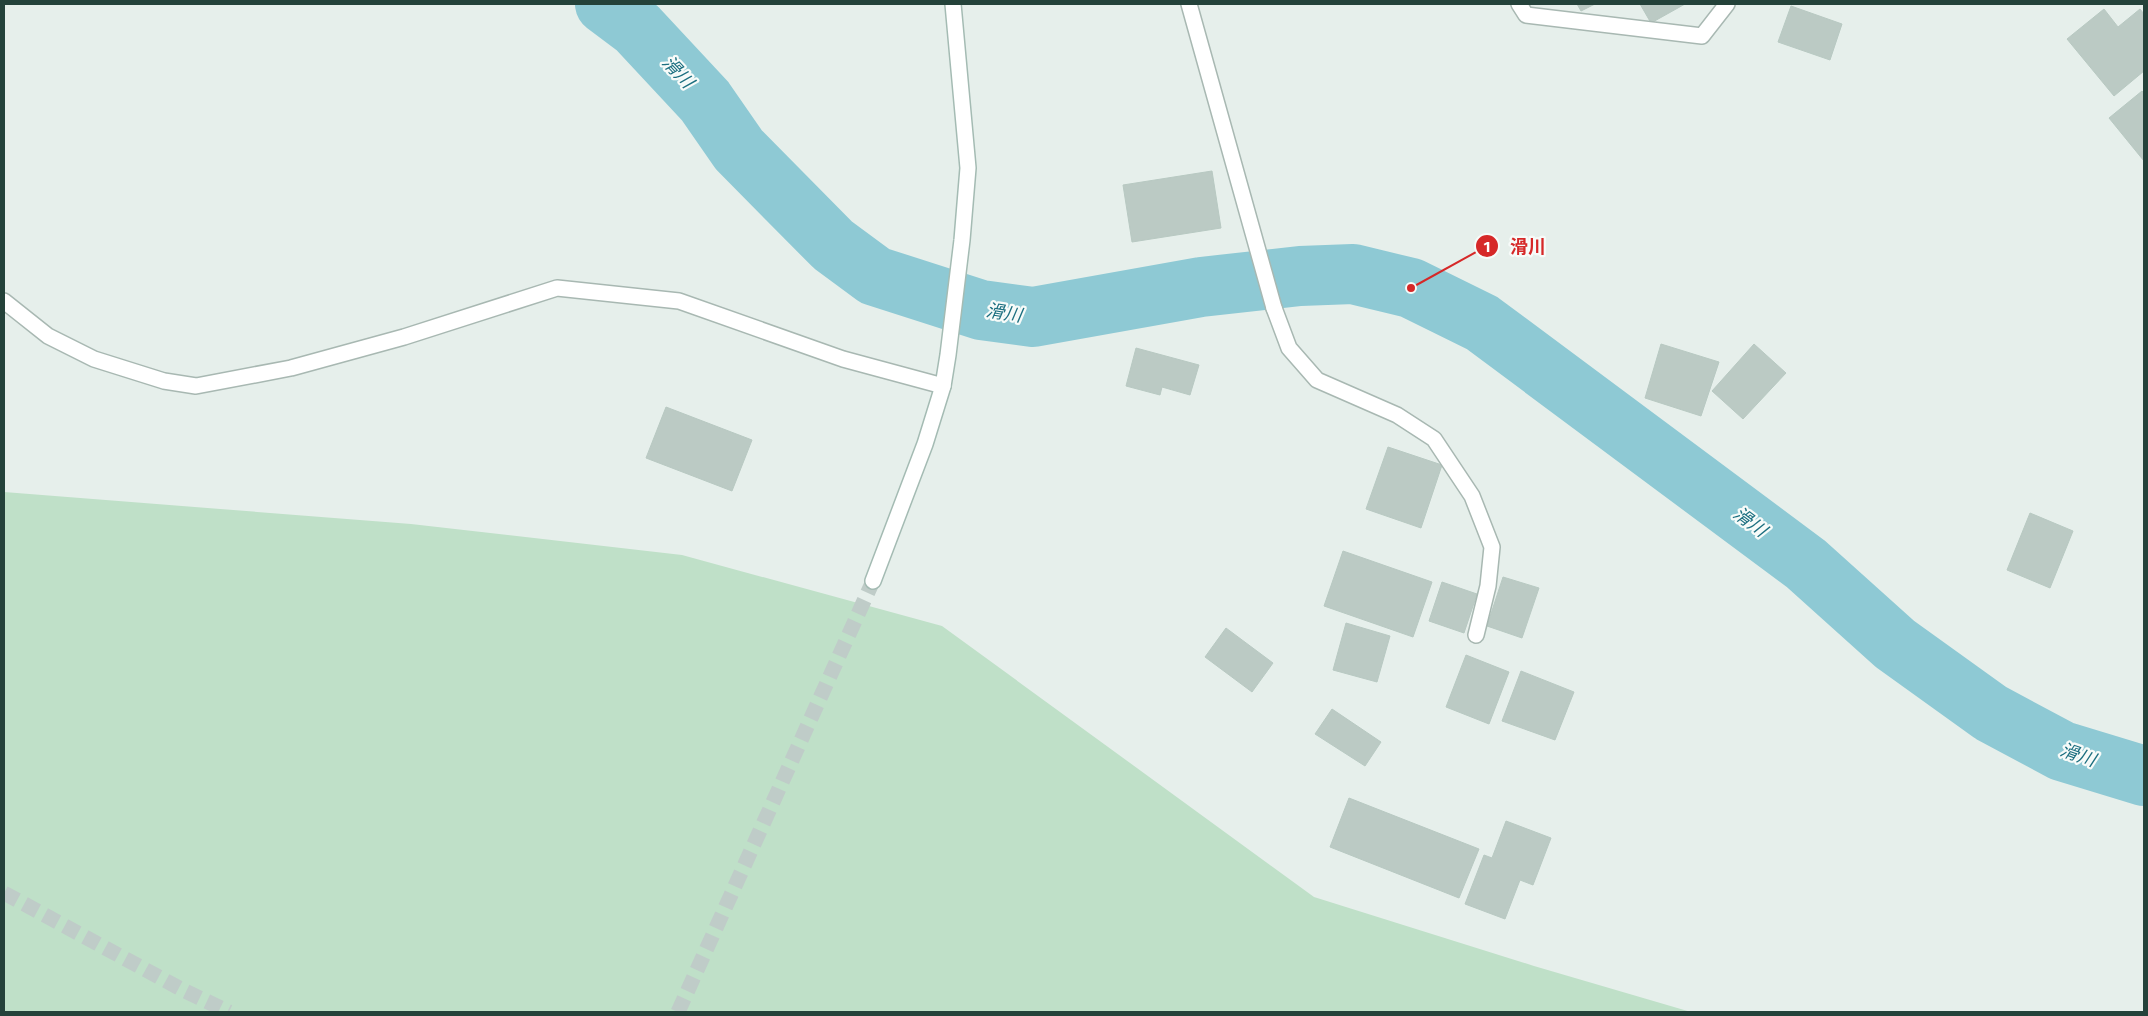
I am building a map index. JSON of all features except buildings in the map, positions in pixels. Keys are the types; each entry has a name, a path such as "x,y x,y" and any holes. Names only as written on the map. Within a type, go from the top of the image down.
{"street":[{"path":"873,582 925,444 943,386 948,355 962,240 968,168 953,4"},
{"path":"1189,4 1274,308 1289,348 1317,380 1397,416 1434,439 1472,496 1492,547 1488,586 1476,636"},
{"path":"1519,4 1526,15 1702,36 1727,4"},
{"path":"4,300 48,336 94,359 164,381 196,386 291,368 404,337 558,288 679,300 843,359 943,386"}],"green space":[{"path":"4,492 411,524 682,555 942,626 1314,897 1534,966 1691,1012 4,1012"}],"waterway":[{"name":"滑川","path":"605,4 637,28 705,101 739,150 833,245 875,276 981,310 1033,317 1201,287 1300,276 1353,274 1411,288 1482,323 1806,564 1895,644 1991,713 2062,751 2144,776"}],"tunnel":[{"path":"678,1012 873,581"},
{"path":"4,893 181,989 229,1012"}],"place":[{"name":"滑川","path":"1411,288"}]}
